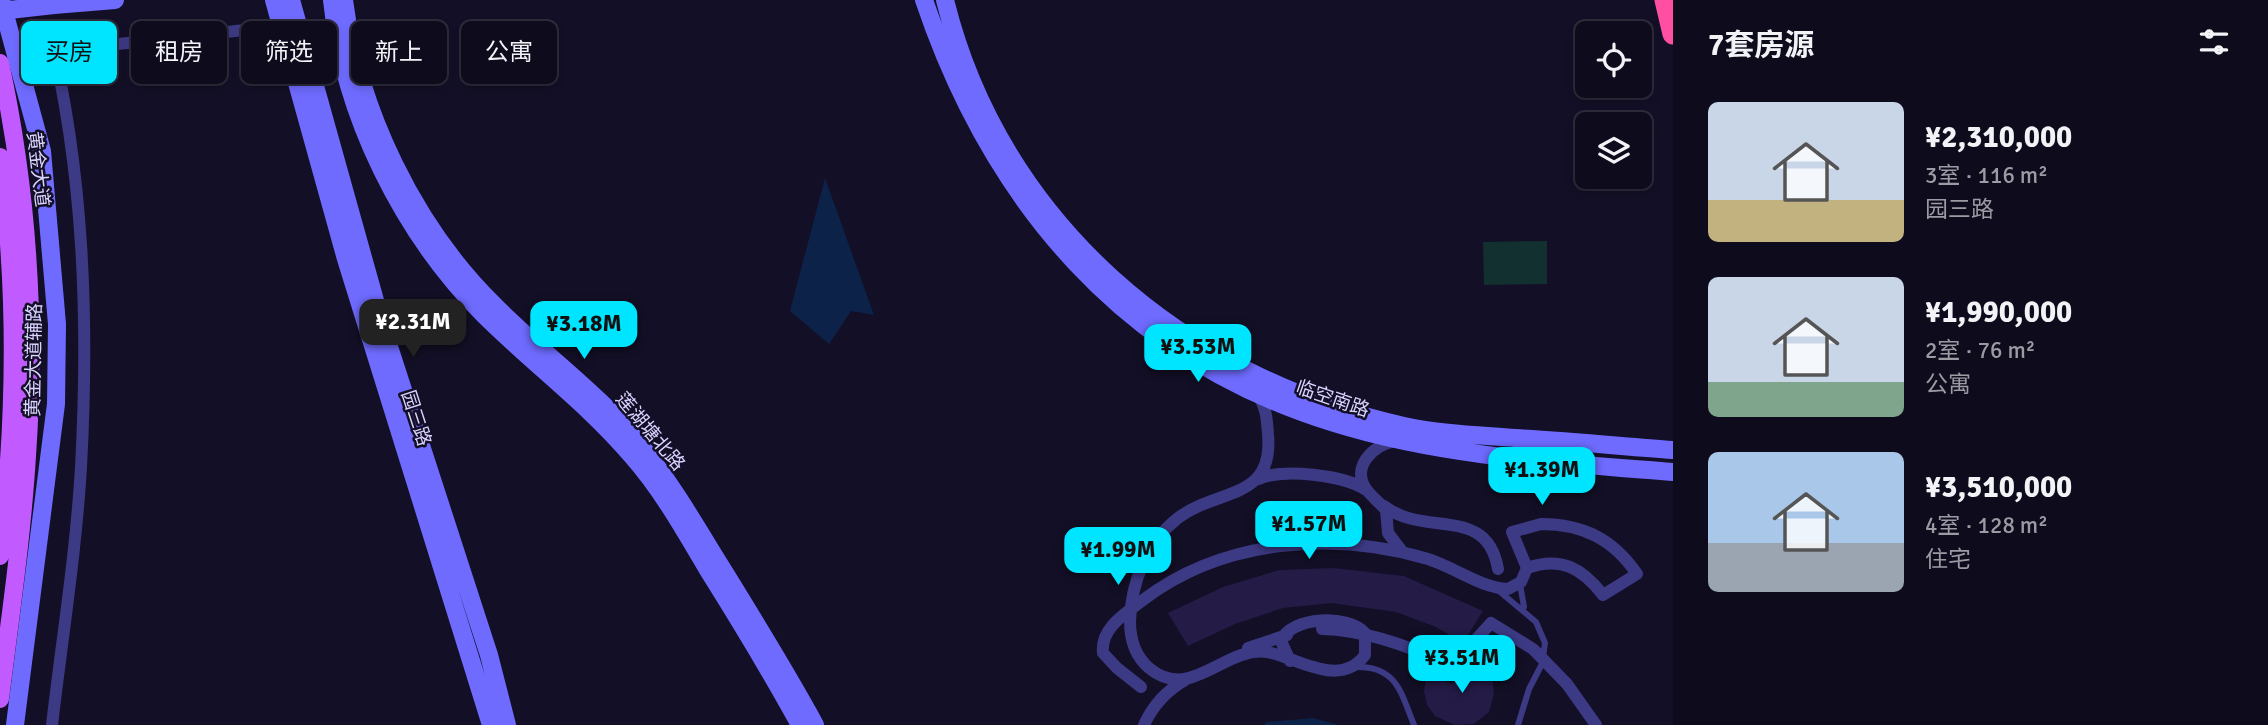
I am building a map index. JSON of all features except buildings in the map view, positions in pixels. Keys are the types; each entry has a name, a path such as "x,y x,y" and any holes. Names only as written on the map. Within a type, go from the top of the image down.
{"highway":[{"path":"1665,0 1673,34"}],"main road":[{"name":"黄金大道辅路","path":"1,0 42,151 57,324 56,404 15,725"},
{"path":"0,11 114,0"},
{"name":"园三路","path":"274,0 280,21"},
{"name":"园三路","path":"292,0 382,322 489,655 508,725"},
{"name":"莲湖塘北路","path":"332,0 339,43 363,123 392,188 422,240 457,287 591,411 634,458 688,536 800,725"},
{"name":"莲湖塘北路","path":"344,0 351,39 376,118 405,181 435,234 491,302 580,383 645,450 747,608 815,725"},
{"name":"临空南路","path":"924,0 980,131 1005,176 1053,240 1096,284 1146,326 1220,374 1332,423 1399,440 1545,461 1673,472"},
{"name":"临空南路","path":"945,0 955,40 973,82 1000,136 1045,206 1079,247 1113,280 1206,350 1300,396 1351,413 1407,427 1465,436 1673,450"},
{"name":"黄金大道","path":"0,63 17,150 24,209 30,352 26,470 0,699"},
{"name":"园三路","path":"297,84 350,271 491,725"},
{"name":"黄金大道","path":"0,157 10,253 13,379 12,437 0,556"}],"street":[{"path":"117,44 241,30"},
{"path":"52,725 81,469 85,371 77,194 62,84"},
{"path":"1255,391 1265,407 1270,450 1263,474 1255,481"},
{"path":"1367,491 1361,477 1364,461 1380,444 1399,440"},
{"path":"1141,687 1103,653 1105,638 1134,589 1152,547 1168,527 1188,511 1281,472 1348,481 1367,491 1381,504 1405,519 1477,532 1492,547 1498,569"},
{"path":"1381,504 1388,517 1390,540 1404,552"},
{"path":"1117,620 1180,576 1242,554 1321,543 1354,544 1404,552 1451,567 1490,585 1508,589 1521,582 1527,568 1512,532 1528,526 1555,524 1598,536 1622,554 1637,575 1603,595 1582,571 1572,566 1549,563 1527,568"},
{"path":"1134,589 1131,609 1132,642 1140,659 1158,674 1184,680 1244,654 1265,651 1282,638"},
{"path":"1143,725 1152,708 1184,680 1242,649 1325,629 1366,642 1420,651 1452,666 1491,623 1533,649 1567,684 1596,725"},
{"path":"1282,638 1281,648 1290,661"},
{"path":"1265,651 1315,669 1345,667 1362,660 1366,642"}],"lane":[{"path":"1518,725 1529,689 1544,660 1544,638 1521,601 1521,582"},
{"path":"1490,585 1527,612"},
{"path":"1366,642 1379,671"},
{"path":"1345,667 1366,667 1379,671 1402,691 1414,725"}],"green space":[{"path":"1547,241 1547,284 1484,285 1483,242"}],"water":[{"path":"825,178 874,315 851,311 829,344 790,311"},
{"path":"1313,718 1339,725 1264,725 1266,722"}]}
